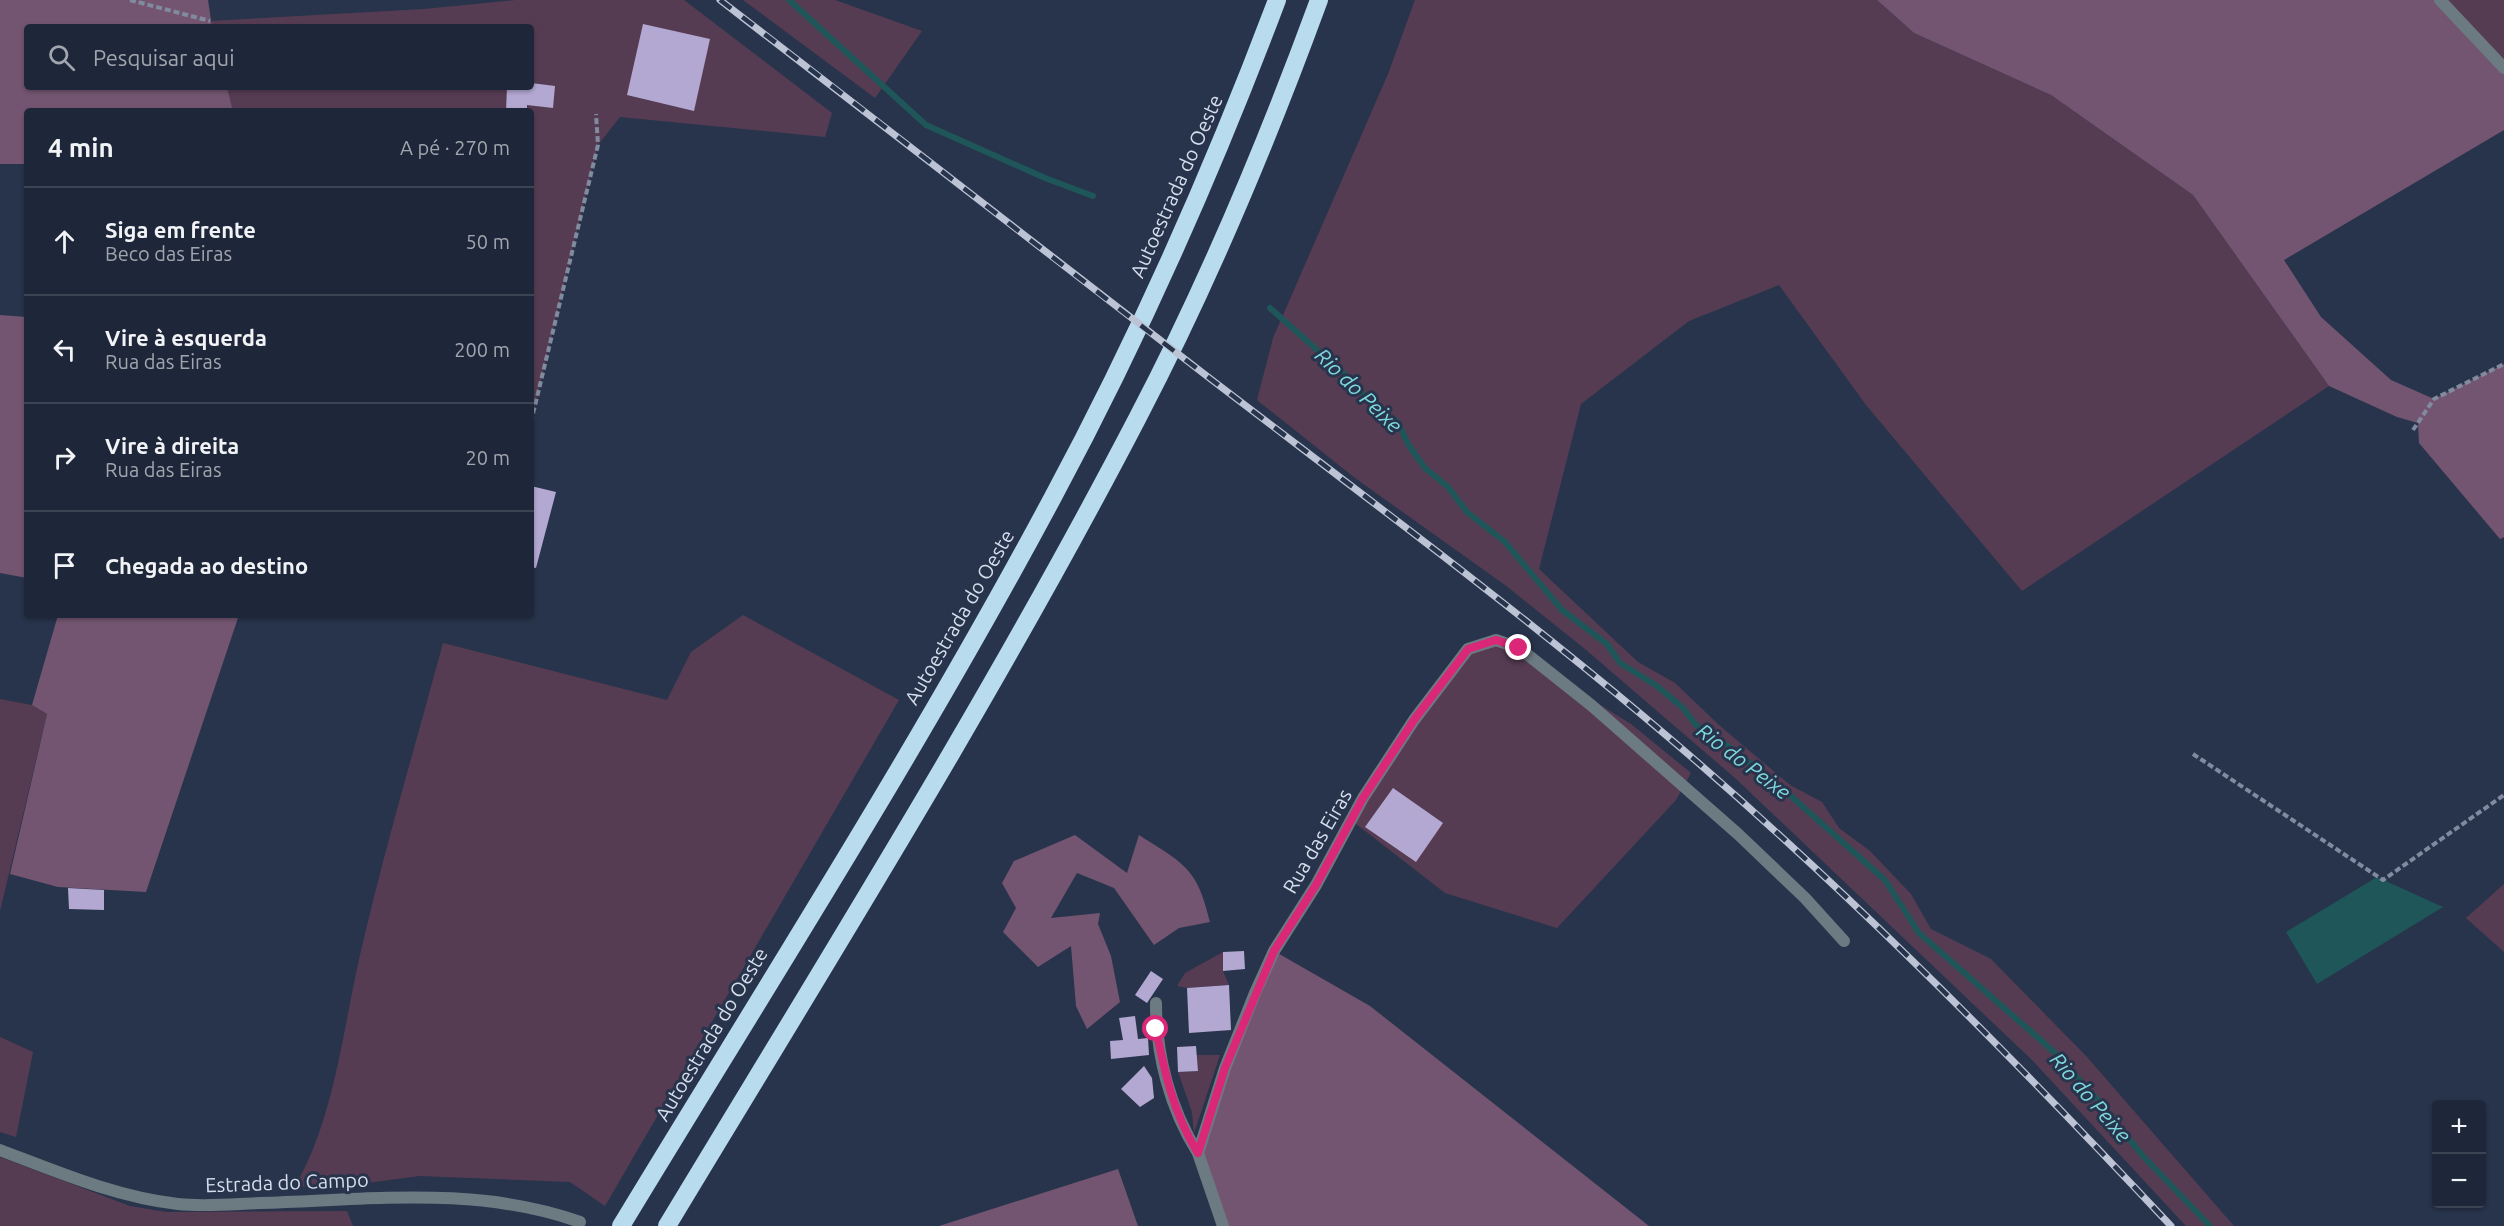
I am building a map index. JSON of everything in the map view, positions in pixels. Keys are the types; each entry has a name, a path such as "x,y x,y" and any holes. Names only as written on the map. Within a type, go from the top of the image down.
{"highway":[{"name":"Autoestrada do Oeste","path":"621,1226 929,715 1053,497 1173,255 1277,0"},
{"path":"666,1226 965,732 1140,414 1203,283 1319,0"}],"street":[{"path":"2440,0 2504,68"},
{"name":"Rua das Eiras","path":"1198,1153 1225,1068 1274,951 1316,885 1363,798 1414,720 1468,649 1496,640 1519,648 1591,705 1738,834 1805,898 1844,941"},
{"path":"1156,1003 1156,1029 1165,1078 1183,1130 1198,1153 1223,1226"},
{"name":"Estrada do Campo","path":"0,1150 108,1189 178,1204 431,1196 543,1210 580,1222"}],"path":[{"path":"130,0 210,21"},
{"path":"534,410 598,145 596,114"},
{"path":"2413,430 2434,399 2504,364"},
{"path":"2193,754 2383,880 2504,795"}],"shaded area":[{"path":"0,0 208,0 212,24 24,24 24,90 228,90 232,108 24,108 24,164 0,164"},
{"path":"516,0 684,0 832,113 825,137 620,117 598,145 534,410 534,108 232,108 228,90 534,90 534,24 211,24 210,21 424,9"},
{"path":"743,0 835,0 922,31 875,98"},
{"path":"1415,0 1877,0 1914,33 2051,95 2193,195 2329,386 2022,591 1866,405 1779,285 1689,321 1581,404 1539,569 1638,662 1675,683 1719,725 1790,785 1822,802 1839,828 1870,851 1911,894 1931,929 1991,959 2087,1057 2234,1226 2186,1226 2031,1059 1735,778 1585,649 1505,585 1355,478 1257,400 1273,338 1388,74"},
{"path":"1877,0 2440,0 2504,68 2504,130 2284,260 2321,317 2391,380 2434,399 2504,364 2504,537 2500,539 2419,443 2418,423 2397,417 2329,386 2193,195 2051,95 1914,33"},
{"path":"2439,0 2504,0 2504,70"},
{"path":"0,315 24,317 24,577 0,573"},
{"path":"743,615 899,700 605,1206 570,1182 419,1176 330,1188 295,1186 319,1132 336,1074 369,916 443,643 667,700 691,652"},
{"path":"57,618 238,618 146,892 58,887 10,874 47,714 32,705"},
{"path":"1496,640 1631,724 1691,773 1676,800 1557,928 1445,893 1351,820 1468,649"},
{"path":"0,699 32,705 47,714 0,911"},
{"path":"1075,835 1127,873 1139,835 1187,869 1200,889 1210,922 1179,928 1154,945 1114,888 1077,873 1051,918 1100,913 1098,924 1111,956 1120,1002 1087,1029 1076,1006 1071,946 1038,967 1003,932 1016,908 1002,883 1014,861"},
{"path":"2377,877 2443,907 2317,984 2286,932"},
{"path":"2504,884 2504,952 2466,918"},
{"path":"1274,951 1370,1006 1649,1226 1223,1226 1198,1153"},
{"path":"1223,952 1223,971 1229,985 1187,988 1177,986 1185,973"},
{"path":"0,1037 33,1052 16,1137 0,1132"},
{"path":"1196,1055 1220,1055 1194,1133 1192,1112 1178,1072 1198,1071"},
{"path":"0,1157 130,1206 166,1212 347,1211 353,1226 0,1226"},
{"path":"1118,1169 1138,1226 939,1226"}],"building":[{"path":"643,24 710,39 694,111 627,95"},
{"path":"534,83 555,86 553,108 527,105 527,108 506,108 507,90 534,90"},
{"path":"534,487 556,492 536,568 534,568"},
{"path":"1393,788 1443,823 1416,862 1365,827"},
{"path":"68,888 104,890 104,910 69,909"},
{"path":"1244,951 1245,969 1223,971 1223,952"},
{"path":"1151,971 1163,979 1147,1003 1135,995"},
{"path":"1229,985 1231,1030 1189,1033 1187,988"},
{"path":"1135,1016 1138,1039 1148,1038 1149,1055 1111,1059 1110,1041 1123,1040 1119,1018"},
{"path":"1196,1046 1198,1071 1178,1072 1177,1047"},
{"path":"1144,1066 1152,1078 1154,1098 1140,1107 1121,1089"}],"waterway":[{"path":"789,0 926,125 1045,178 1093,196"},
{"name":"Rio do Peixe","path":"1270,308 1352,381 1372,405 1398,422 1408,444 1425,468 1448,487 1467,512 1505,542 1562,610 1607,644 1620,663 1657,686 1683,708 1696,725 1731,748 1783,789 1885,880 1919,933 2054,1052 2096,1098 2143,1156 2210,1226"}],"railway":[{"path":"720,0 1482,587 1642,715 1848,898 2044,1093 2171,1226"}],"route":[{"path":"1156,1029 1165,1078 1183,1130 1198,1153 1225,1068 1274,951 1316,885 1363,798 1414,720 1468,649 1496,640 1519,648"}]}
